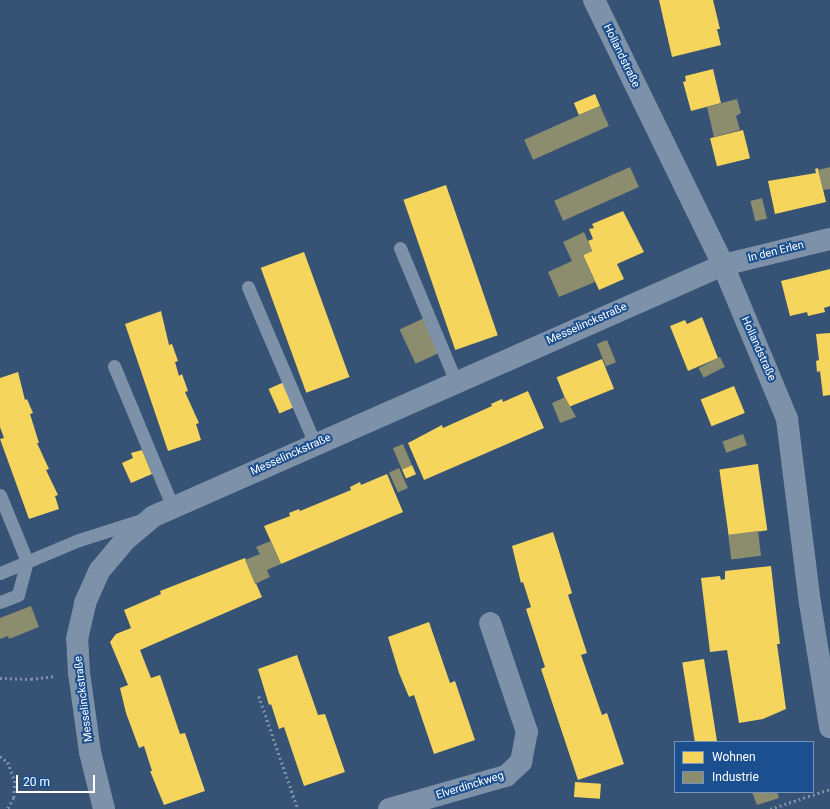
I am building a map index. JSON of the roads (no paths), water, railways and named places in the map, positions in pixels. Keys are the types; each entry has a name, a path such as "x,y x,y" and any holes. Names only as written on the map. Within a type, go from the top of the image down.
{"street":[{"name":"Hollandstraße","path":"594,0 723,265 787,419 810,603 830,727"},
{"name":"In den Erlen","path":"723,265 830,239"},
{"name":"Messelinckstraße","path":"104,809 90,752 79,673 78,639 85,603 100,570 124,540 164,512 723,265"},
{"name":"Elverdinckweg","path":"389,809 506,776 521,762 527,732 490,623"}],"lane":[{"path":"400,248 456,382"},
{"path":"248,287 315,444"},
{"path":"0,573 112,528 164,512 114,366"},
{"path":"0,495 27,561 18,595 0,602"}]}
